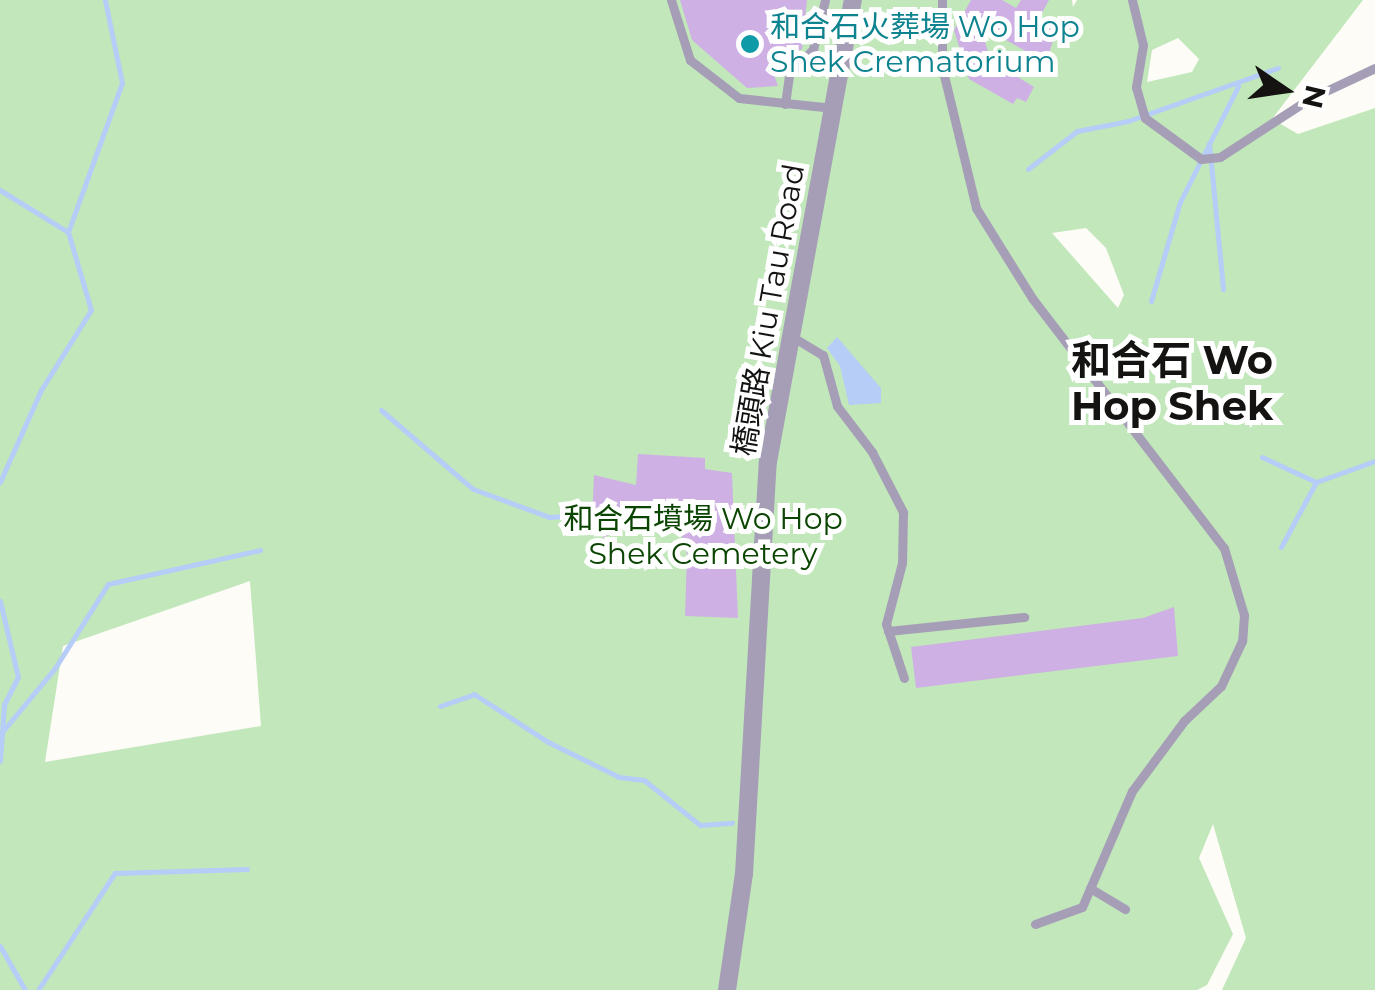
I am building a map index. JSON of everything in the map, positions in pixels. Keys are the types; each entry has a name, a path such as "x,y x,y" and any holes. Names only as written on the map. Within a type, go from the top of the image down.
{"street":[{"name":"橋頭路 Kiu Tau Road","path":"727,990 744,874 768,462 853,0"}],"lane":[{"path":"671,0 690,60 740,98 833,108"},
{"path":"786,104 789,74 816,42 824,0"},
{"path":"942,0 942,67 976,208 1032,298 1224,548 1244,615 1242,640 1221,686 1184,721 1132,791 1082,907 1035,924"},
{"path":"1132,0 1143,45 1136,87 1145,118 1201,159 1220,157 1309,98 1375,68"},
{"path":"791,336 823,356 838,406 872,452 903,512 906,534 888,631 904,678"},
{"path":"888,631 1024,617"},
{"path":"1090,888 1125,909"}],"green space":[{"name":"和合石墳場 Wo Hop Shek Cemetery","path":"0,0 1072,0 1073,7 1077,0 1363,0 1272,119 1298,134 1375,108 1375,990 1222,990 1246,938 1213,824 1199,858 1233,934 1207,985 1197,990 0,990","holes":["1178,38 1199,59 1192,72 1147,82 1152,50","1086,228 1106,248 1124,295 1118,308 1052,233","250,581 261,726 45,762 63,646"]}],"water":[{"path":"837,337 881,388 881,403 849,405 840,366 827,348"}],"building":[{"name":"和合石火葬場 Wo Hop Shek Crematorium","path":"680,0 807,0 802,49 770,64 778,86 747,88 692,40"},
{"path":"971,0 1002,0 1016,8 1021,0 1049,0 1037,22 1056,32 1046,62 980,26 991,61 1034,87 1026,102 1017,98 1013,104 969,79 954,30"},
{"path":"638,454 705,458 705,469 732,473 738,618 685,616 687,554 683,538 664,519 636,515 604,538 592,521 594,475 636,485"},
{"path":"1174,607 1178,656 916,688 911,647 1143,618"}],"waterway":[{"path":"0,482 41,390 91,310 68,232 122,83 105,0"},
{"path":"1028,169 1077,131 1128,121 1278,68"},
{"path":"1151,301 1180,202 1238,86"},
{"path":"1209,143 1223,289"},
{"path":"0,190 68,232"},
{"path":"381,410 473,489 549,517 568,516"},
{"path":"1262,457 1316,482 1375,461"},
{"path":"1281,547 1316,482"},
{"path":"2,732 55,668 108,584 260,550"},
{"path":"0,601 18,677 4,705 0,761"},
{"path":"440,706 474,694 548,742 619,777 644,780 700,825 732,823"},
{"path":"38,990 115,873 247,869"},
{"path":"0,946 25,990"}],"place":[{"name":"和合石火葬場 Wo Hop Shek Crematorium","path":"750,44"}],"district":[{"name":"和合石 Wo Hop Shek","path":"1172,383"}]}
